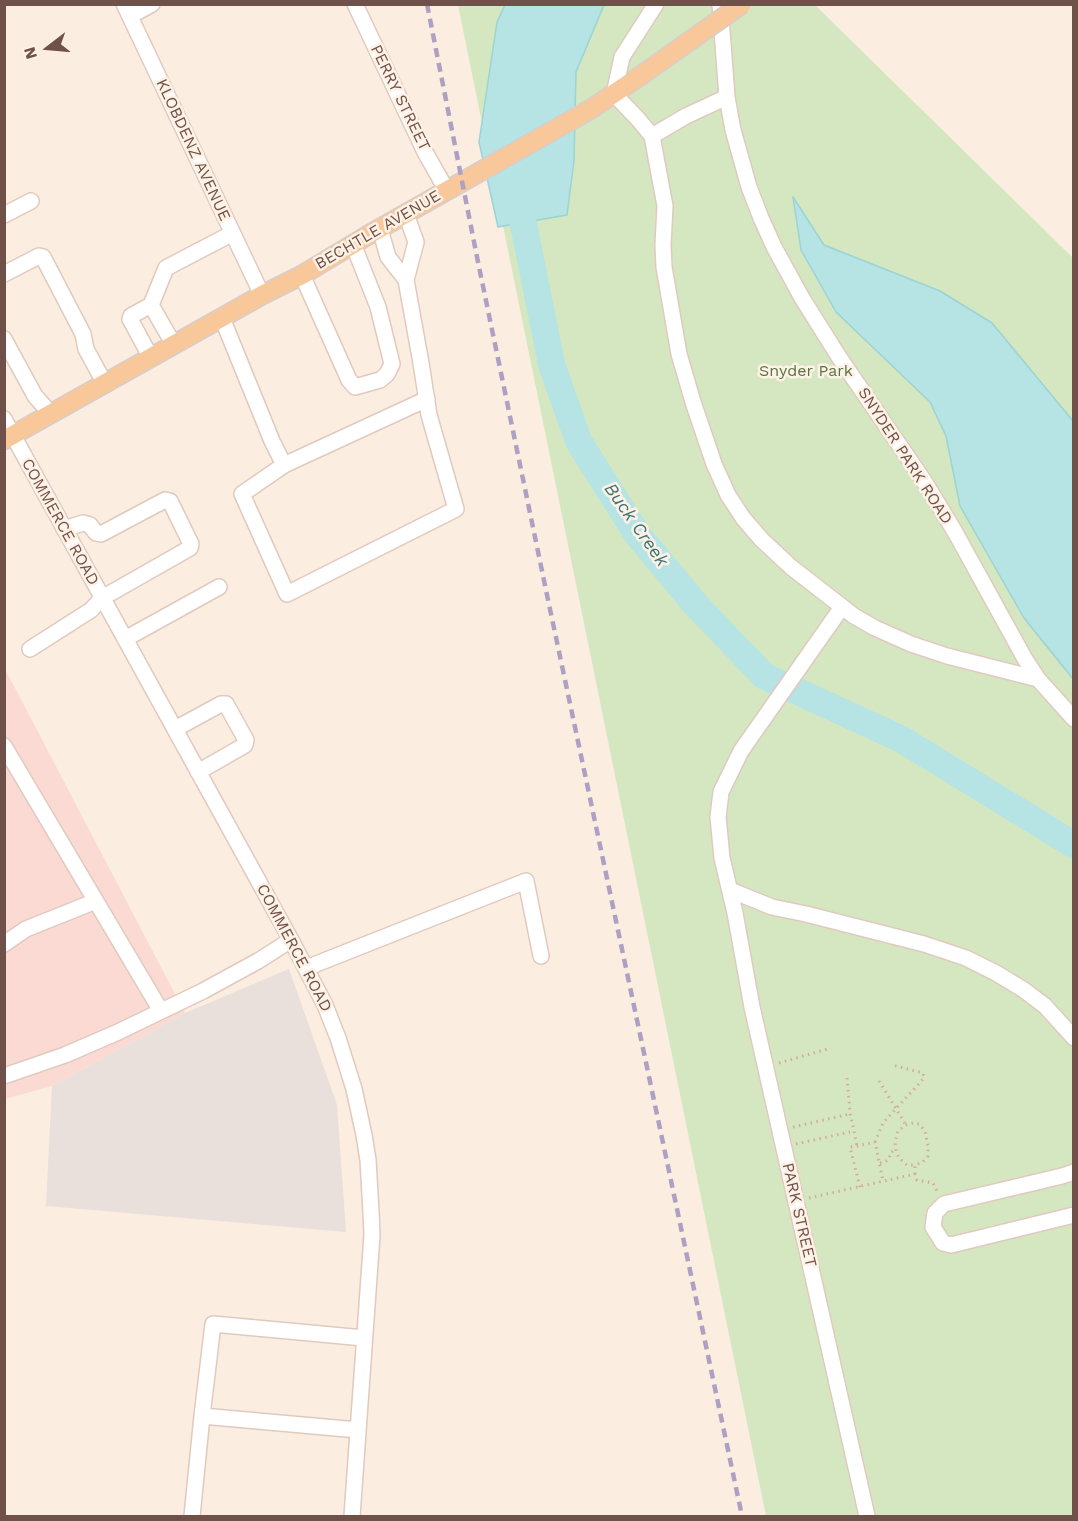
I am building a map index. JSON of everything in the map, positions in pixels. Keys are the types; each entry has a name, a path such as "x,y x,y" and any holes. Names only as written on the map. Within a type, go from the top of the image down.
{"main road":[{"name":"BECHTLE AVENUE","path":"7,432 51,414 302,275 591,110 742,4"}],"street":[{"path":"127,10 152,4"},
{"name":"PERRY STREET","path":"356,4 425,152 447,191"},
{"path":"656,4 622,57 614,94 652,136 665,206 664,267 679,354 714,464 728,495 743,518 762,540 791,567 842,608 875,628 911,644 947,656 1038,679"},
{"name":"SNYDER PARK ROAD","path":"720,4 727,97 733,130 749,187 774,247 802,298 839,357 924,481 1025,659 1038,679 1074,719"},
{"name":"KLOBDENZ AVENUE","path":"127,10 262,296"},
{"path":"652,136 686,116 727,97"},
{"path":"4,215 31,201"},
{"path":"406,214 416,242 406,280 427,399 429,415 456,509 286,594 242,494 284,465 427,399"},
{"path":"380,229 388,257 406,280"},
{"path":"151,358 130,319 131,315 151,305 166,268 231,234"},
{"path":"302,275 349,381 356,387 380,380 387,374 392,364 378,307 353,244"},
{"path":"4,274 43,256 83,334 86,349 105,384"},
{"path":"151,305 174,345"},
{"path":"222,318 284,465"},
{"path":"4,339 35,396 51,414"},
{"name":"COMMERCE ROAD","path":"7,432 64,529 291,940 325,1005 339,1038 354,1089 367,1152 372,1212 352,1516"},
{"path":"30,649 92,610 102,598 190,548 191,544 170,501 165,500 101,534 96,533 90,525 84,523 64,529"},
{"path":"125,639 219,587"},
{"path":"842,608 741,751 721,792 718,817 722,858 730,890 772,907 913,941 966,958 1024,990 1045,1006 1074,1038"},
{"path":"175,729 221,704 226,704 246,740 244,745 198,772"},
{"path":"4,746 161,1011"},
{"path":"306,968 526,881 541,956"},
{"name":"PARK STREET","path":"730,890 765,1067 867,1516"},
{"path":"4,944 26,929 96,901"},
{"path":"4,1076 65,1055 118,1032 203,991 291,940"},
{"path":"1074,1172 944,1204 934,1213 933,1227 943,1243 951,1245 1074,1215"},
{"path":"192,1516 213,1324 364,1338"},
{"path":"202,1416 358,1430"}],"path":[{"path":"765,1067 831,1048"},
{"path":"883,1181 875,1142 883,1123 924,1078 923,1073 892,1065"},
{"path":"848,1078 850,1114 857,1146"},
{"path":"879,1081 906,1125"},
{"path":"779,1130 850,1114"},
{"path":"920,1124 925,1131 928,1155 923,1162 915,1165 907,1165 899,1158 896,1150 895,1142 898,1131 906,1125 920,1124"},
{"path":"783,1147 854,1131"},
{"path":"860,1186 850,1148 875,1142"},
{"path":"880,1163 889,1159 891,1152 896,1150"},
{"path":"915,1165 916,1180 933,1183 944,1204"},
{"path":"795,1201 915,1174"}],"shaded area":[{"path":"4,667 185,1013 52,1086 5,1099"},
{"path":"289,969 337,1105 346,1232 46,1206 52,1086 185,1013"}],"green space":[{"name":"Snyder Park","path":"458,5 815,5 1073,258 1073,1516 766,1516"}],"water":[{"path":"505,5 604,5 576,72 574,161 567,215 498,227 479,142 497,22"},
{"path":"793,197 824,245 940,291 992,323 1073,421 1073,679 1024,618 960,506 946,436 930,402 836,312 801,250"}],"waterway":[{"name":"Buck Creek","path":"522,186 520,207 552,366 579,442 637,534 696,605 764,676 901,739 1074,845"}],"railway":[{"path":"427,4 547,595 742,1516"}]}
